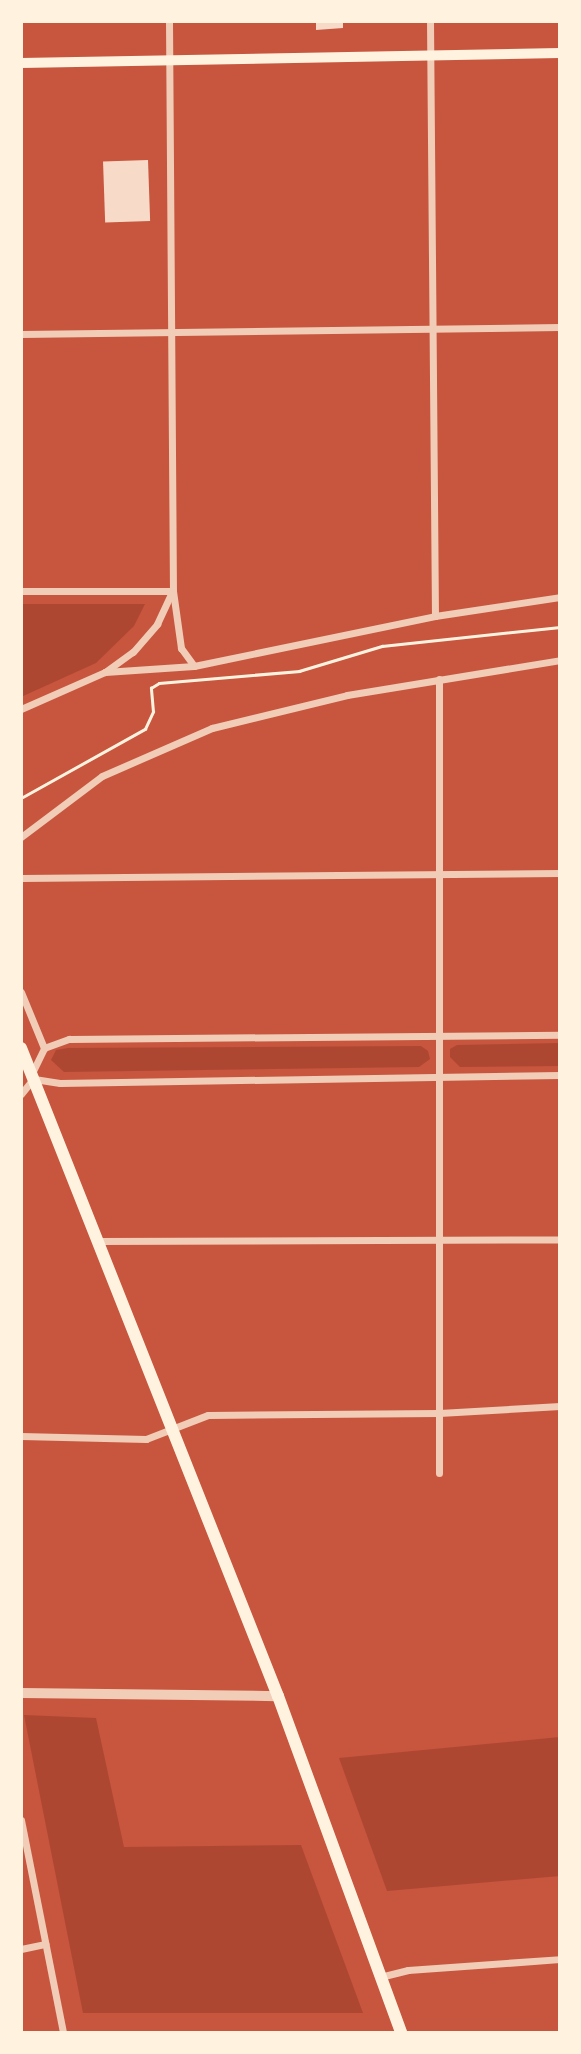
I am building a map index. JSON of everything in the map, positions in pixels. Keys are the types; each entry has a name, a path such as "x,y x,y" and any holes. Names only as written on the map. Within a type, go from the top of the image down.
{"main road":[{"path":"21,63 560,53"},
{"path":"21,1048 278,1696 401,2033"}],"street":[{"path":"169,21 173,591 181,649 194,666"},
{"path":"430,21 435,616"},
{"path":"21,334 560,327"},
{"path":"21,591 173,591"},
{"path":"21,709 105,672 148,637 173,591"},
{"path":"105,672 194,666 435,616 560,597"},
{"path":"21,836 102,776 202,732 261,714 439,679 560,660"},
{"path":"439,679 439,1473"},
{"path":"21,878 560,873"},
{"path":"21,992 44,1048"},
{"path":"21,1094 33,1078 33,1065 44,1048 69,1039 560,1035"},
{"path":"33,1078 60,1083 560,1075"},
{"path":"98,1241 560,1239"},
{"path":"21,1436 140,1440 208,1415 439,1413 560,1406"},
{"path":"21,1693 278,1696"},
{"path":"21,1820 63,2033"},
{"path":"21,1948 45,1944"},
{"path":"380,1977 408,1970 560,1959"}],"path":[{"path":"21,798 145,729 153,712 151,688 159,683 299,671 382,646 560,627"}],"shaded area":[{"path":"21,604 145,604 134,626 96,663 21,697"},
{"path":"560,1043 560,1066 460,1067 450,1057 450,1049 457,1045"},
{"path":"421,1046 428,1051 430,1059 419,1067 64,1072 51,1060 56,1050 68,1048"},
{"path":"24,1715 96,1718 124,1847 301,1845 363,2013 83,2013"},
{"path":"560,1737 560,1876 387,1891 339,1758"}],"building":[{"path":"316,21 343,21 343,28 316,30"},
{"path":"148,160 150,221 105,223 103,162"}]}
